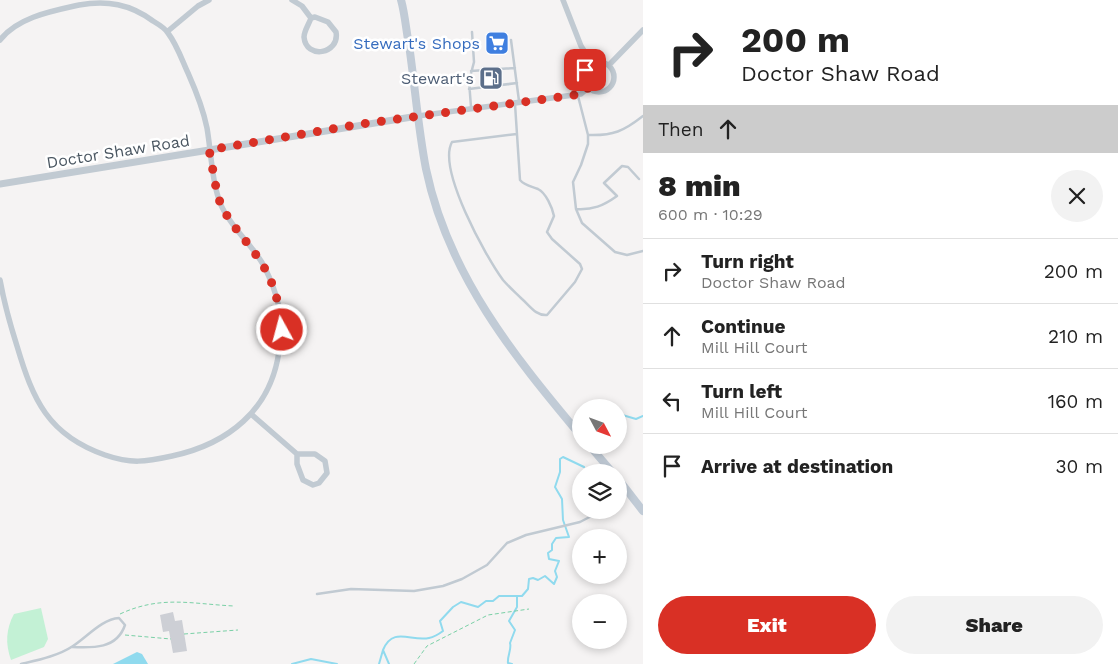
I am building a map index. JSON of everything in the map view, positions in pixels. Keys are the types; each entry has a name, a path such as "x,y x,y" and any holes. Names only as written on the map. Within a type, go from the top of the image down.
{"main road":[{"path":"401,0 426,170 445,235 469,286 505,341 572,425"},
{"path":"597,454 605,464"},
{"path":"627,491 643,511"}],"street":[{"path":"168,31 198,6 209,0"},
{"path":"292,0 302,6 311,18"},
{"path":"563,0 581,46 592,63"},
{"path":"0,40 6,32 37,16 65,8 104,2 130,7 168,31 202,107 221,204 231,222 264,266 272,284 280,312 282,330 277,366 263,399 251,414 224,438 193,452 153,460 125,462 88,449 65,434 51,420 32,394 3,309 0,280"},
{"path":"311,18 326,20 336,32 335,42 328,50 318,52 307,45 304,36 311,18"},
{"path":"0,27 6,32"},
{"path":"609,65 643,30"},
{"path":"601,62 609,65 614,78 610,87 607,90 597,92 588,88 585,84 585,70 592,63 601,62"},
{"path":"418,116 578,94 588,88"},
{"name":"Doctor Shaw Road","path":"0,184 418,116"},
{"path":"251,414 297,454 314,454 325,461 327,473 319,483 313,485 303,480 297,464 297,454"}],"lane":[{"path":"471,109 471,72 474,62 472,32"},
{"path":"511,40 517,83 517,134 520,180 524,184 539,189 546,198 554,216 547,232 552,239 580,264 582,269 575,282 547,315 541,315 534,311 504,281 495,268 462,207 451,172 449,146 452,142 517,134"},
{"path":"471,72 515,68"},
{"path":"496,69 497,74"},
{"path":"485,70 485,76"},
{"path":"498,80 498,85"},
{"path":"486,82 486,87"},
{"path":"470,89 517,83"},
{"path":"578,94 588,135 588,144 573,182 576,209 582,223 615,252 627,255 643,251"},
{"path":"588,135 614,134 626,130 643,116"},
{"path":"576,209 589,210 602,206 617,196 604,183 622,166 628,167 639,179"},
{"path":"317,594 352,589 414,591 443,586 462,579 487,565 507,543 526,535 586,519"},
{"path":"21,664 50,656 72,647 110,618 119,618 125,625 122,635 110,644 89,648 72,647"}],"path":[{"path":"110,618 130,610 165,602 192,601 212,605 234,606"},
{"path":"414,664 427,646 488,615 529,609"},
{"path":"184,634 238,630"},
{"path":"122,635 170,639"}],"green space":[{"path":"41,608 48,639 44,647 11,660 7,636 14,614"}],"water":[{"path":"137,652 142,654 148,664 113,664"}],"building":[{"path":"173,612 175,621 182,620 187,651 173,653 169,631 163,632 160,615"}],"waterway":[{"path":"628,417 636,419 643,416"},
{"path":"389,664 383,650 387,643 392,639 403,636 422,639 436,635 443,631 440,621 453,607 461,602 478,607 486,601 493,601 499,596 522,596 528,589 529,579 533,578 538,580 545,576 554,584 557,577 555,571 559,561 549,559 548,553 552,550 552,544 556,538 569,537 563,520 562,499 555,487 560,472 560,459 563,457 578,464"},
{"path":"512,664 508,663 508,660 510,643 515,630 509,621 517,607 517,596"},
{"path":"379,664 383,650"},
{"path":"292,664 311,659 337,664"}],"place":[{"name":"Stewart's Shops","path":"497,43"},
{"name":"Stewart's","path":"491,78"}],"route":[{"path":"282,330 279,307 264,266 231,222 221,204 209,150 361,124 582,94 588,88 584,80 585,70"}]}
